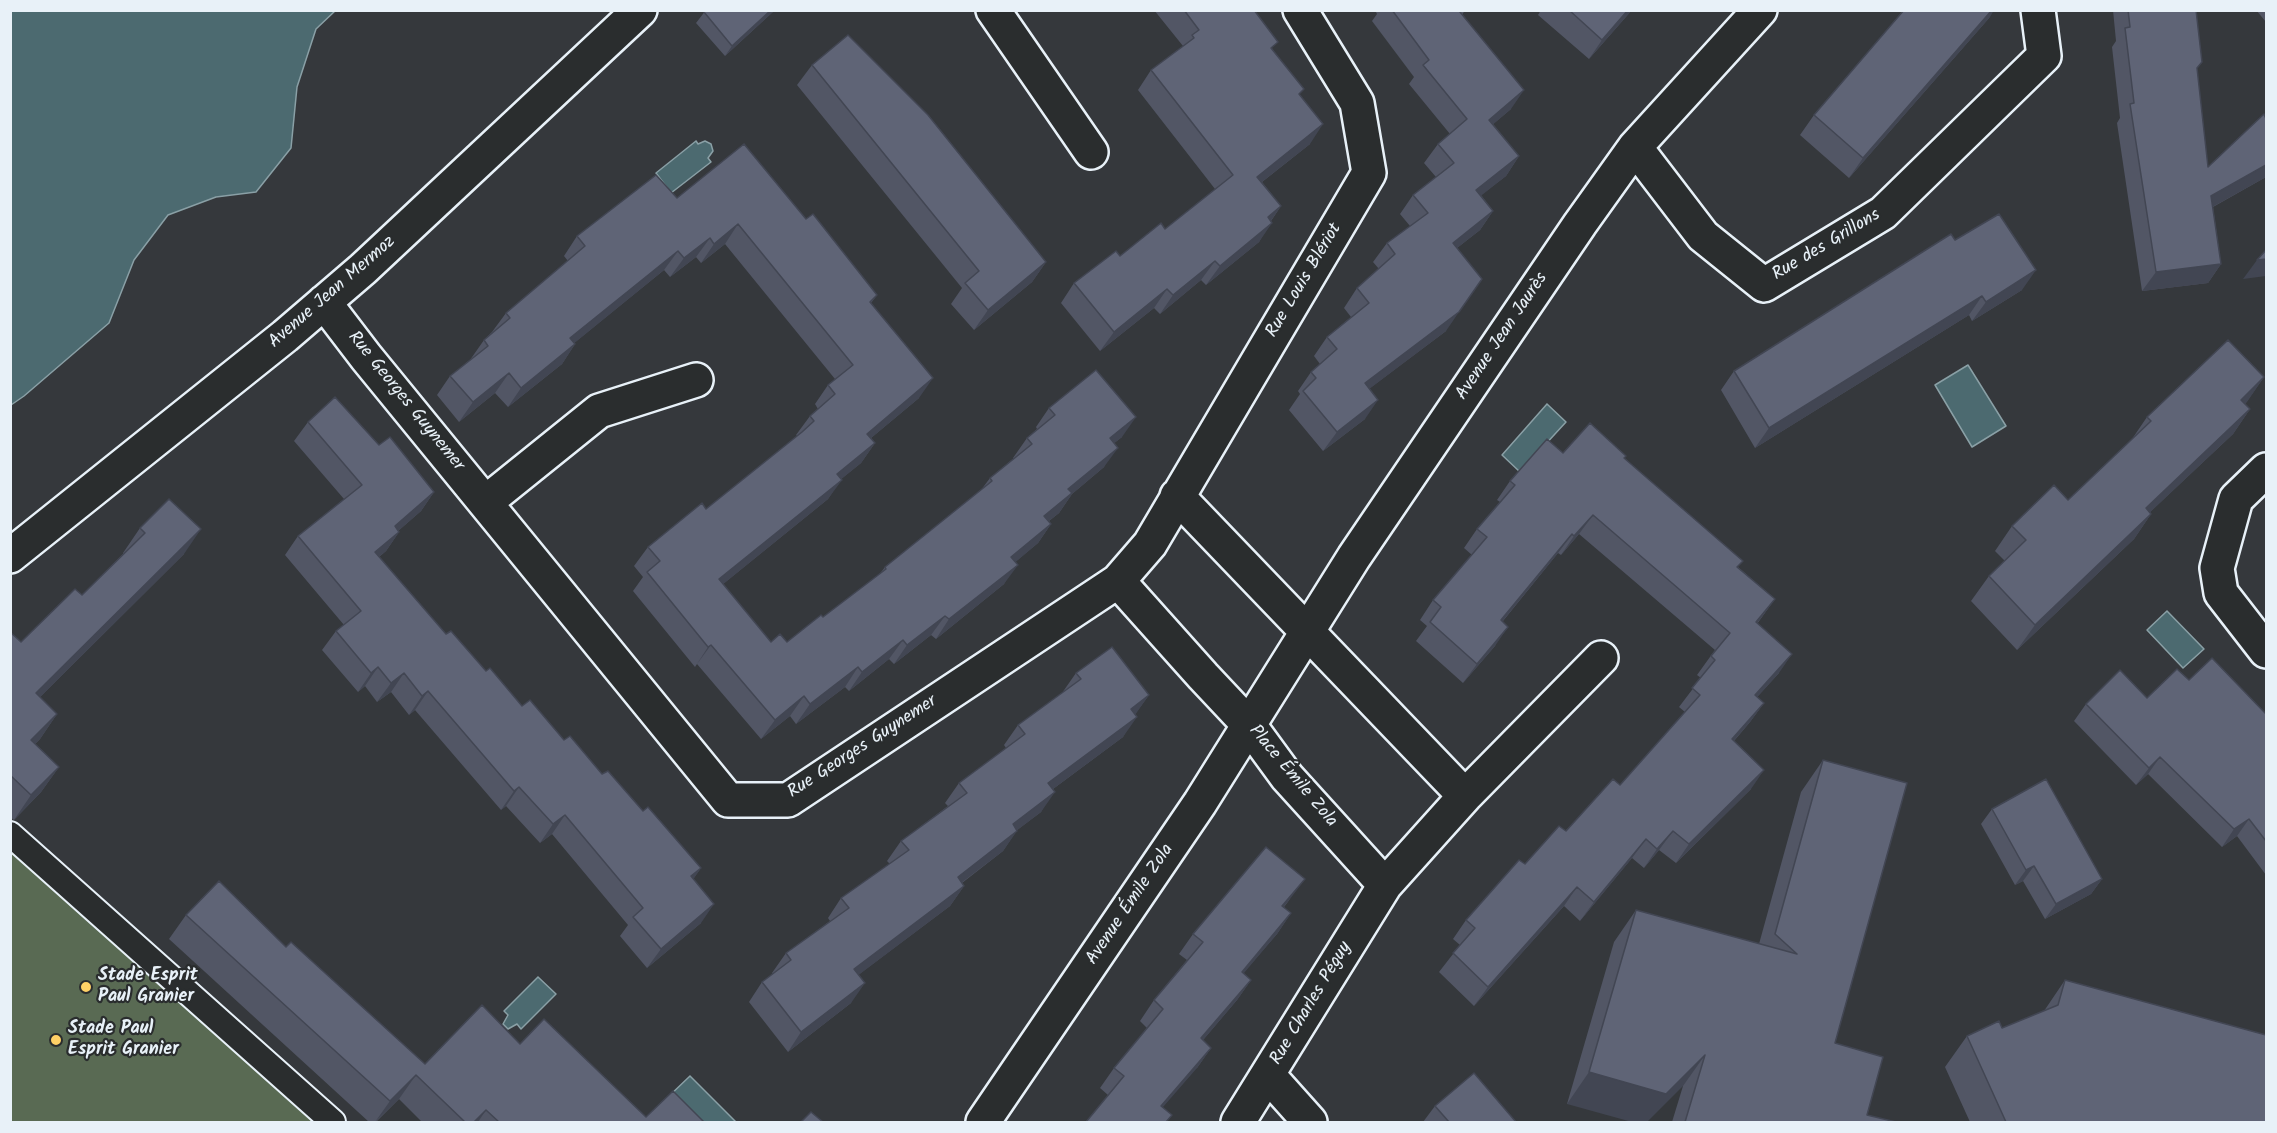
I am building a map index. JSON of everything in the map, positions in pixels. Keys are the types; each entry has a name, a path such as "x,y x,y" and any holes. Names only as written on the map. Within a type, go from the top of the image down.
{"street":[{"name":"Avenue Jean Mermoz","path":"10,556 285,336 640,10"},
{"path":"993,10 1091,152"},
{"name":"Rue Louis Blériot","path":"1150,544 1369,173 1357,103 1300,10"},
{"name":"Avenue Jean Jaurès","path":"1275,684 1368,537 1580,224 1635,147 1760,10"},
{"name":"Rue des Grillons","path":"1635,147 1703,236 1764,285 1883,213 2044,56 2038,10"},
{"name":"Rue Georges Guynemer","path":"324,302 366,357 728,800 788,800 1119,580 1150,544"},
{"path":"486,502 599,411 696,380"},
{"path":"2266,470 2235,499 2217,568 2221,593 2266,651"},
{"path":"1177,496 1466,796"},
{"name":"Place Émile Zola","path":"1119,580 1249,725 1287,777 1385,885"},
{"path":"1385,885 1466,796 1601,658"},
{"name":"Avenue Émile Zola","path":"983,1122 1200,803 1275,684"},
{"name":"Rue Charles Péguy","path":"1239,1122 1385,885"},
{"path":"1268,1075 1310,1122"}],"lane":[{"path":"10,834 333,1122"}],"green space":[{"name":"Stade Esprit Paul Granier","path":"11,851 314,1122 11,1122"}],"water":[{"path":"11,10 335,11 316,29 297,87 291,148 256,192 216,197 168,215 134,260 109,323 11,405"},
{"path":"696,141 698,144 705,141 711,144 713,151 708,158 711,162 671,193 656,173"},
{"path":"1968,365 2006,426 1972,447 1935,385"},
{"path":"1547,404 1566,422 1520,472 1502,455"},
{"path":"2167,611 2204,649 2183,668 2147,630"},
{"path":"538,977 556,994 521,1029 517,1024 508,1029 503,1024 508,1015 504,1011"},
{"path":"690,1076 736,1122 691,1122 667,1098"}],"building":[{"path":"706,10 771,10 732,46 704,12"},
{"path":"1184,10 1254,10 1278,42 1271,48 1304,89 1299,94 1323,124 1257,177 1281,206 1268,217 1272,223 1220,266 1215,261 1173,295 1167,289 1114,332 1074,283 1116,251 1120,256 1161,223 1165,229 1233,175 1151,70 1194,38 1192,35 1199,30"},
{"path":"1392,10 1462,10 1460,12 1524,90 1489,120 1519,156 1476,190 1493,211 1453,243 1482,279 1459,312 1365,383 1378,400 1337,432 1303,391 1316,378 1311,372 1337,349 1327,337 1369,303 1357,288 1395,254 1387,243 1428,213 1413,195 1454,163 1438,144 1467,119 1423,65 1429,60"},
{"path":"1569,10 1628,10 1602,40"},
{"path":"1904,10 1992,10 1863,158 1814,115"},
{"path":"2128,10 2196,10 2202,62 2197,68 2208,167 2264,114 2266,119 2266,165 2211,196 2221,264 2156,272 2130,104 2134,103 2125,28 2130,27"},
{"path":"848,35 928,115 1046,262 988,310 965,283 979,271 812,65"},
{"path":"744,144 806,219 813,214 877,295 870,302 933,378 867,434 875,443 837,474 842,480 719,579 771,642 780,634 787,642 821,615 823,617 886,569 885,567 992,481 990,478 1032,444 1027,438 1055,415 1049,408 1096,370 1136,417 1110,438 1118,448 1068,489 1072,493 1044,516 1051,524 1011,557 1018,565 949,619 945,616 907,645 903,640 862,672 858,667 810,704 804,696 775,720 711,645 708,647 647,572 660,561 648,547 702,503 706,509 802,432 814,421 810,416 835,394 828,385 853,365 738,224 714,244 710,238 684,258 678,251 570,338 575,344 521,388 509,373 473,402 450,376 488,346 484,340 510,318 506,313 585,246 577,236 656,175 677,198"},
{"path":"1999,214 2036,270 1986,302 1982,296 1769,428 1734,371 1951,234 1955,240"},
{"path":"2266,250 2266,259 2257,260"},
{"path":"2228,340 2264,377 2241,400 2250,409 2146,508 2151,514 2035,625 1989,576 2026,540 2012,526 2054,485 2068,500 2151,421 2147,417"},
{"path":"335,397 379,445 390,437 434,492 395,526 399,532 375,552 446,634 451,631 486,671 490,668 522,706 530,700 564,740 570,736 602,774 608,771 643,811 648,807 701,868 691,876 714,904 661,949 633,917 643,908 565,815 553,824 519,787 514,791 428,691 422,696 404,673 391,683 378,667 371,673 336,631 361,611 298,536 362,485 308,422"},
{"path":"1590,423 1626,456 1624,458 1743,561 1737,567 1775,599 1756,622 1792,654 1755,695 1764,703 1732,739 1764,770 1689,844 1673,831 1657,849 1646,839 1594,902 1577,887 1488,987 1453,953 1475,928 1466,920 1519,860 1525,864 1559,826 1566,831 1613,779 1620,785 1700,695 1692,688 1715,660 1711,656 1730,633 1593,515 1574,536 1572,534 1501,620 1508,627 1477,664 1430,622 1441,607 1433,600 1487,537 1477,529 1515,485 1510,481 1547,439 1563,453"},
{"path":"169,499 201,529 36,693 57,714 31,740 59,767 31,795 10,775 10,632 21,642 75,589 82,595 145,533 140,528"},
{"path":"1112,647 1149,695 1131,709 1137,717 1048,783 1055,792 1013,824 1017,831 958,877 964,886 854,969 865,983 801,1032 762,982 791,960 786,953 849,908 841,898 909,850 901,841 967,793 959,783 1025,734 1018,725 1081,679 1076,673"},
{"path":"2212,658 2266,714 2266,841 2249,819 2234,829 2160,757 2149,768 2086,704 2120,670 2147,698 2177,669 2189,680"},
{"path":"1823,760 1907,783 1835,1043 1883,1057 1867,1115 1896,1122 1685,1122 1705,1055 1666,1094 1589,1072 1636,910 1797,954 1775,934"},
{"path":"2046,779 2102,879 2056,904 2034,866 2026,870 1992,809"},
{"path":"1266,847 1305,879 1282,906 1291,913 1242,972 1251,980 1201,1038 1211,1048 1161,1106 1172,1115 1166,1122 1086,1122 1124,1076 1114,1068 1163,1009 1154,1000 1203,942 1193,934"},
{"path":"219,881 286,947 291,942 425,1064 482,1005 520,1044 544,1019 646,1117 673,1091 704,1122 499,1122 486,1110 474,1122 465,1122 416,1075 390,1101 186,915"},
{"path":"2065,980 2266,1035 2266,1122 2006,1122 1967,1036 1999,1021 2002,1028 2058,1005"},
{"path":"1474,1073 1516,1122 1449,1122 1435,1106"},
{"path":"811,1112 823,1122 801,1122"}],"place":[{"name":"Stade Esprit Paul Granier","path":"86,987"},
{"name":"Stade Paul Esprit Granier","path":"56,1040"}]}
